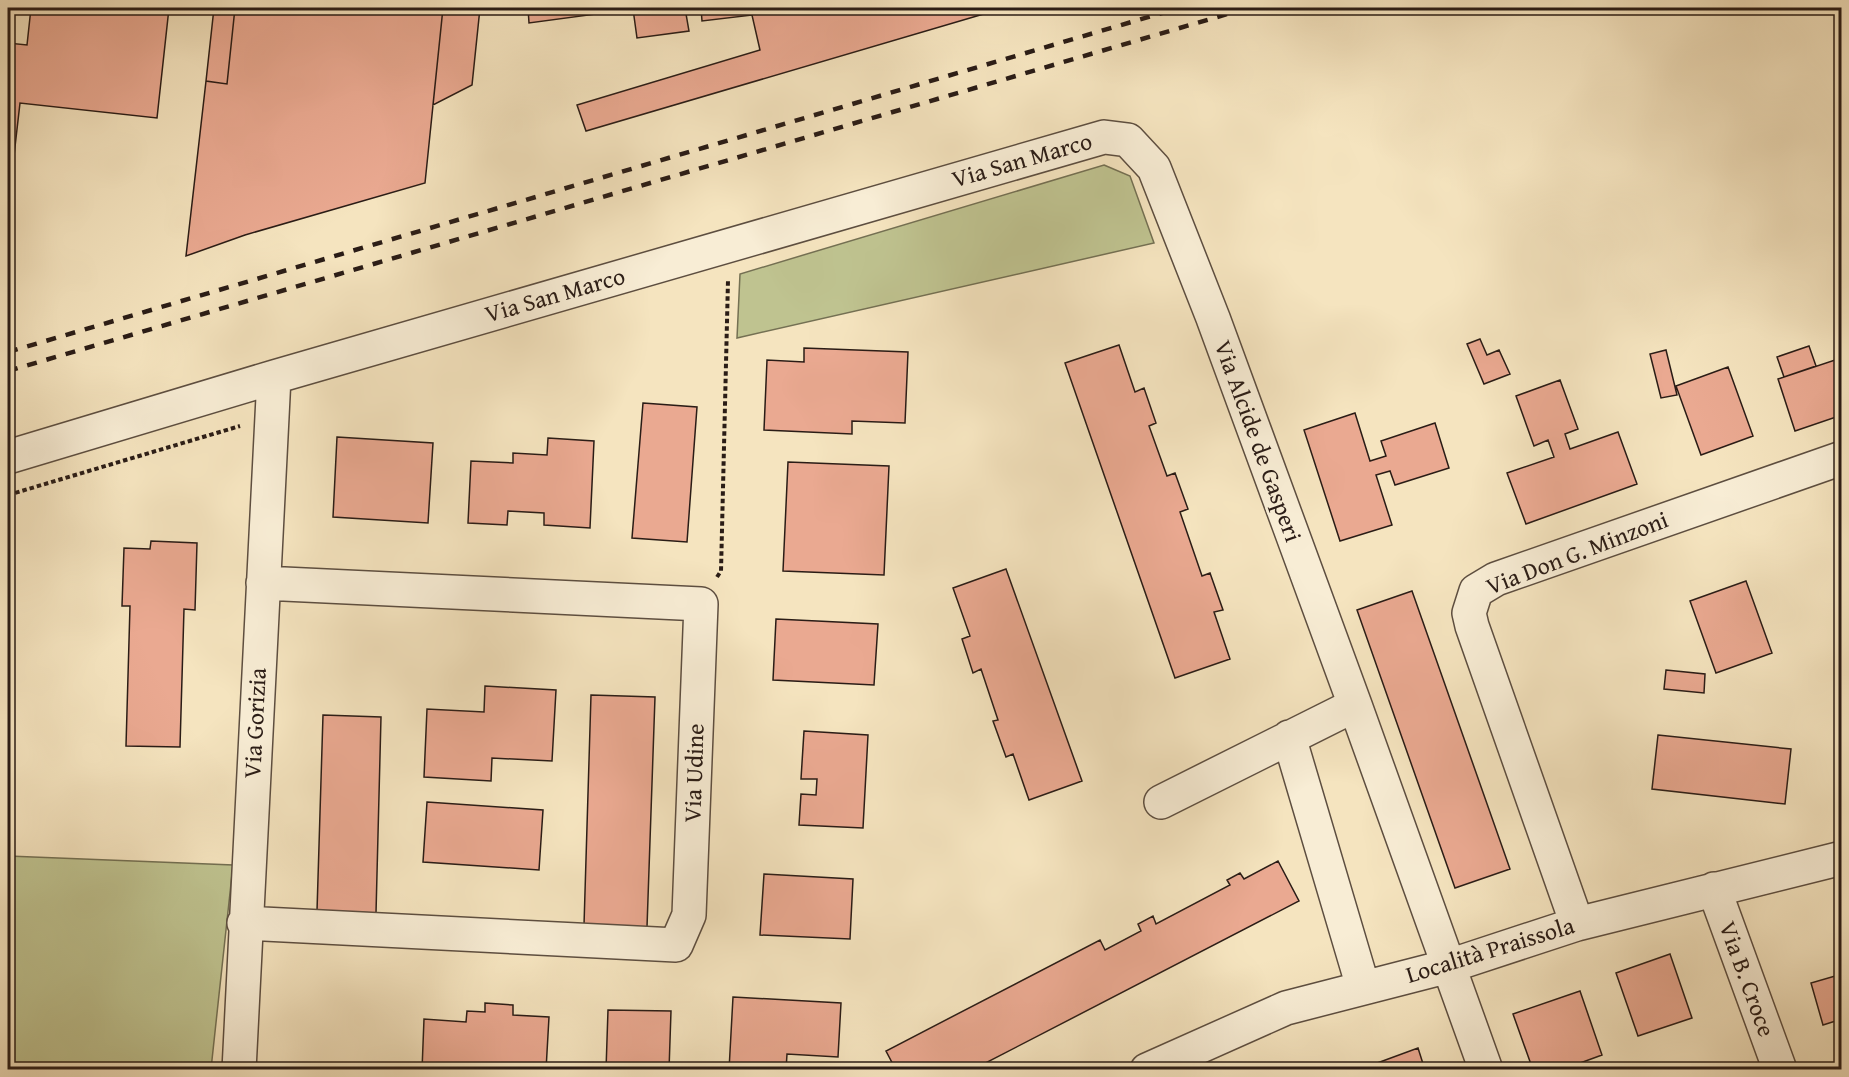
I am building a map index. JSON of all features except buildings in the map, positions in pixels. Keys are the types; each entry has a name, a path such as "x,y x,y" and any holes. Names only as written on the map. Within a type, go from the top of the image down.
{"street":[{"name":"Via San Marco","path":"8,458 274,376 1104,137"},
{"name":"Via Alcide de Gasperi","path":"1104,137 1128,140 1154,168 1213,318 1356,705 1486,1070"},
{"name":"Via Gorizia","path":"239,1070 244,923 274,376"},
{"name":"Via Don G. Minzoni","path":"1577,924 1468,613 1476,591 1496,579 1842,458"},
{"path":"263,583 701,604"},
{"name":"Via Udine","path":"244,923 676,945 688,915 701,604"},
{"path":"1161,802 1356,705"},
{"path":"1289,737 1363,987"},
{"name":"Località Praissola","path":"1147,1070 1286,1008 1449,966 1577,924 1842,858"},
{"name":"Via B. Croce","path":"1714,889 1780,1070"}],"path":[{"path":"701,604 721,571 729,244"},
{"path":"8,495 245,425"}],"green space":[{"path":"1104,165 1130,176 1154,243 737,338 740,274"},
{"path":"8,856 233,865 211,1069 8,1069"}],"railway":[{"path":"8,352 1179,8"},
{"path":"8,371 1248,8"}]}
